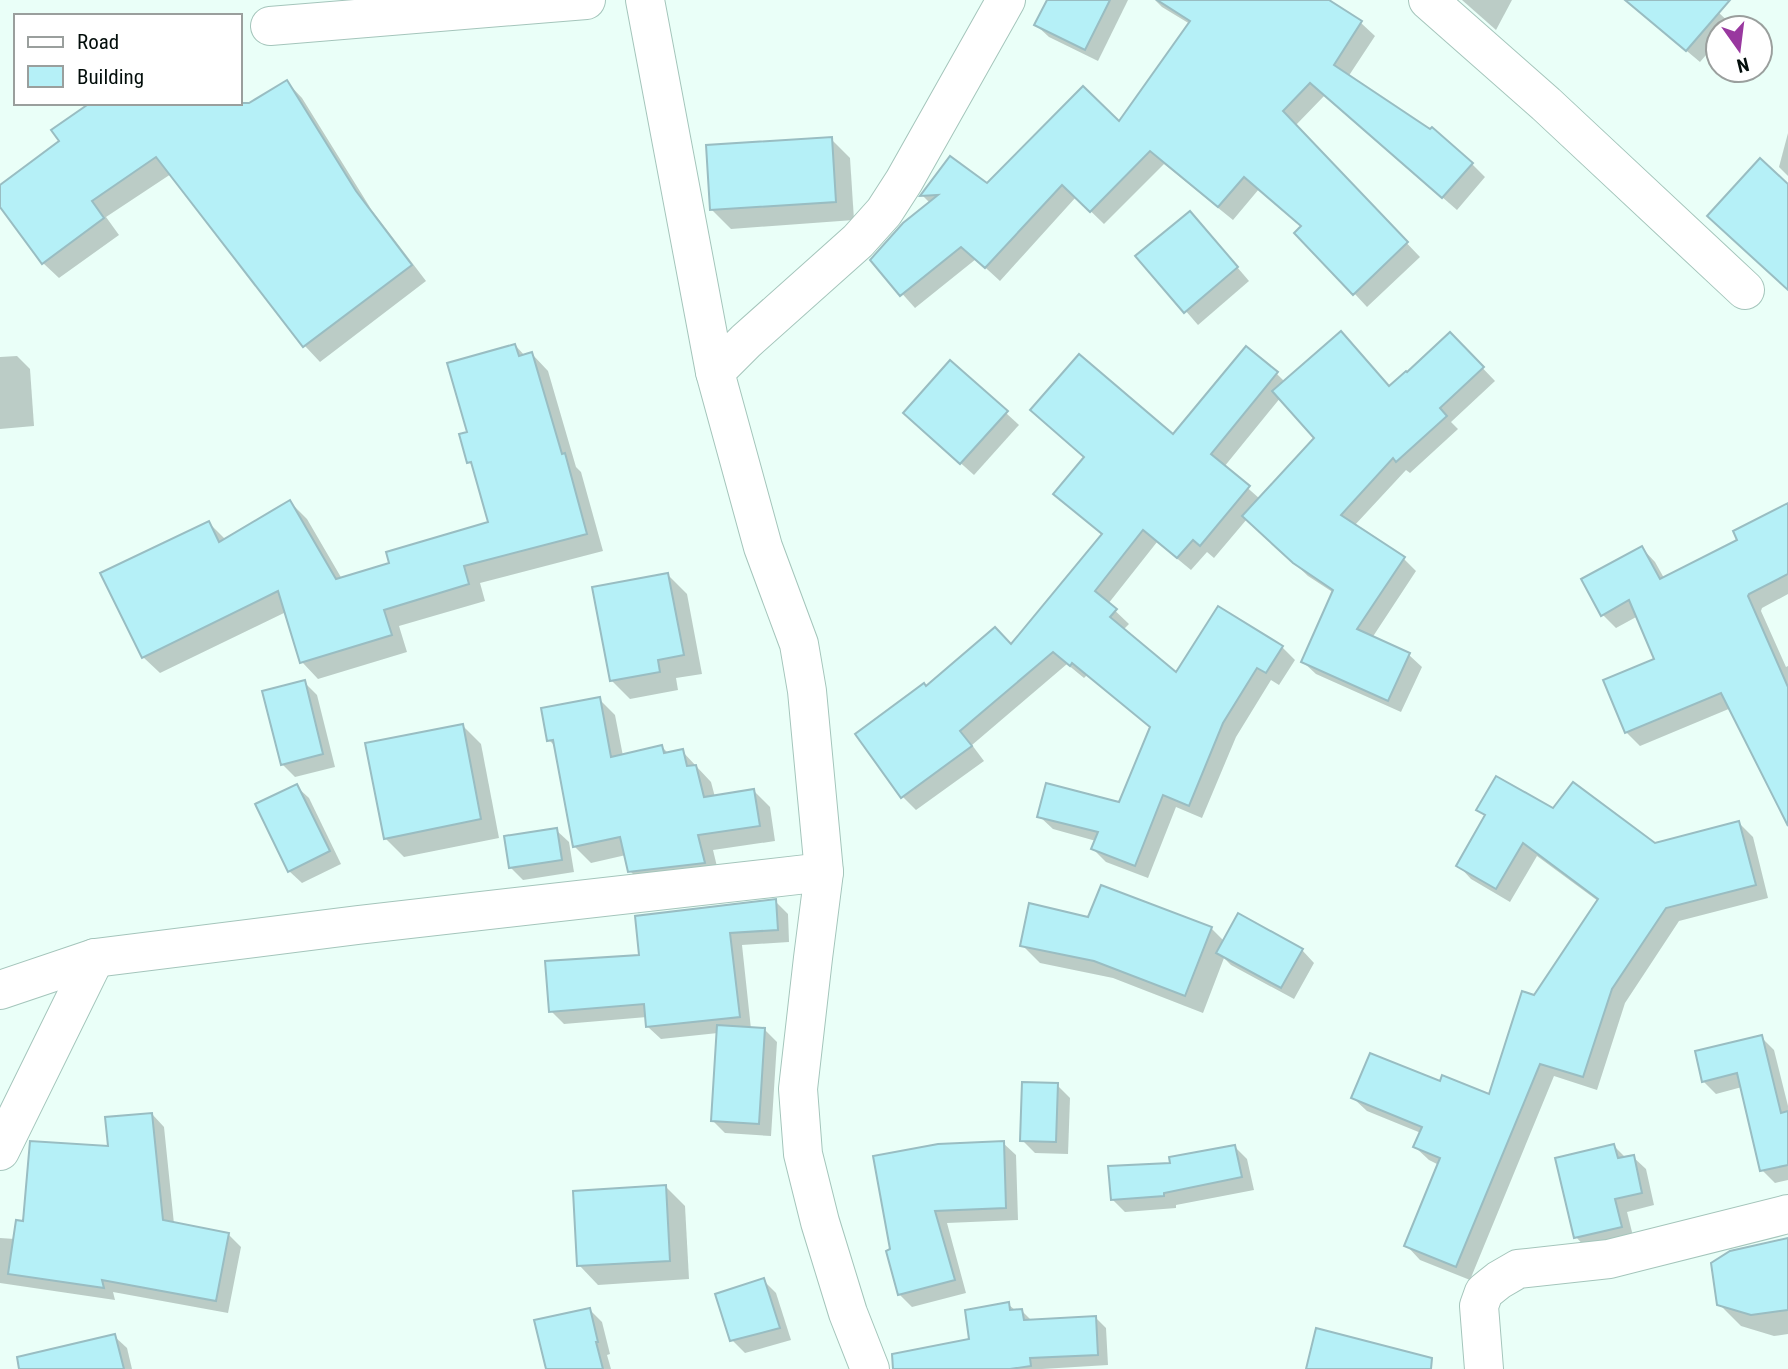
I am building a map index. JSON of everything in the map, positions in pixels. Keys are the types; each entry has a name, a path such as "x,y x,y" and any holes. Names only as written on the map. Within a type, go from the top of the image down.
{"street":[{"path":"270,26 586,0"},
{"path":"645,0 715,372 763,547 799,644 807,691 824,872 799,1089 803,1154 820,1222 848,1313 870,1369"},
{"path":"715,372 858,241 884,212 1006,0"},
{"path":"1428,0 1546,104 1745,290"},
{"path":"0,990 94,958 824,872"},
{"path":"0,1151 94,958"},
{"path":"1484,1369 1479,1306 1484,1293 1518,1269 1609,1259 1788,1214"}],"building":[{"path":"1047,0 1110,0 1085,50 1034,25"},
{"path":"1157,0 1329,0 1362,21 1334,65 1430,129 1432,127 1473,163 1442,198 1310,83 1283,111 1408,242 1353,295 1294,233 1301,226 1244,177 1218,207 1150,151 1090,212 1062,185 985,268 961,247 900,296 870,260 903,223 938,195 920,196 950,156 987,183 1083,86 1119,121 1190,21"},
{"path":"1625,0 1730,0 1718,14 1704,14 1704,30 1686,51"},
{"path":"287,80 356,191 412,265 303,347 156,157 92,201 104,218 42,264 0,207 0,185 59,141 51,130 87,105 249,103"},
{"path":"832,137 836,202 710,210 706,145"},
{"path":"1760,158 1788,184 1788,290 1707,216"},
{"path":"1190,211 1238,267 1184,313 1135,256"},
{"path":"1341,331 1389,386 1450,332 1484,367 1440,408 1447,416 1396,462 1393,458 1341,515 1405,557 1357,629 1410,653 1388,701 1301,662 1333,590 1293,563 1242,516 1314,438 1272,391"},
{"path":"515,344 519,356 532,352 562,454 565,453 587,534 464,566 469,584 384,610 392,635 300,663 278,591 142,658 100,573 209,521 219,542 290,500 336,579 389,563 386,552 488,522 471,462 467,463 459,434 467,432 447,363"},
{"path":"1246,346 1278,372 1211,454 1250,486 1200,546 1193,540 1177,558 1143,530 1095,591 1117,609 1110,617 1176,672 1218,606 1283,646 1266,673 1257,668 1223,723 1189,806 1163,795 1135,866 1091,849 1098,832 1037,817 1046,783 1119,802 1150,727 1072,663 1070,666 1053,652 960,731 972,746 901,798 855,734 924,683 926,686 995,627 1011,644 1102,534 1053,494 1084,457 1030,410 1079,354 1173,434"},
{"path":"950,360 1008,411 960,464 903,413"},
{"path":"1788,503 1788,574 1748,596 1788,687 1788,826 1721,693 1625,733 1603,680 1654,659 1629,600 1601,616 1581,579 1642,546 1660,579 1737,540 1733,531"},
{"path":"668,573 684,655 658,660 660,672 610,681 592,587"},
{"path":"305,680 323,754 281,765 262,691"},
{"path":"600,697 611,757 662,745 664,753 683,749 687,766 696,765 704,797 754,789 760,826 698,835 705,863 628,872 620,837 573,847 553,740 547,741 541,708"},
{"path":"463,724 481,819 384,839 365,743"},
{"path":"1496,776 1553,808 1573,782 1655,843 1739,821 1756,885 1666,908 1612,989 1583,1077 1540,1064 1456,1267 1404,1246 1440,1158 1413,1147 1422,1127 1351,1098 1370,1053 1440,1081 1442,1075 1489,1094 1522,991 1534,995 1598,899 1523,843 1496,889 1456,866 1485,815 1476,810"},
{"path":"297,784 330,851 288,872 255,804"},
{"path":"557,828 562,860 509,868 504,836"},
{"path":"1101,885 1212,927 1185,996 1094,961 1020,946 1029,903 1088,917"},
{"path":"776,899 778,930 730,933 740,1017 646,1027 644,1004 549,1012 545,961 639,955 635,916"},
{"path":"1238,913 1303,949 1281,988 1216,953"},
{"path":"717,1025 765,1028 759,1124 711,1121"},
{"path":"1762,1035 1781,1113 1788,1111 1788,1165 1760,1171 1737,1073 1702,1082 1695,1051"},
{"path":"1022,1082 1058,1083 1056,1142 1020,1141"},
{"path":"152,1113 163,1220 229,1233 216,1301 102,1280 104,1288 8,1274 16,1220 23,1221 30,1141 108,1146 105,1117"},
{"path":"1004,1141 1006,1208 935,1211 955,1280 898,1295 886,1251 890,1249 873,1156 938,1144"},
{"path":"1614,1144 1618,1158 1634,1155 1642,1193 1615,1199 1622,1227 1574,1238 1555,1158"},
{"path":"1235,1145 1242,1177 1164,1193 1164,1196 1111,1200 1108,1166 1170,1163 1169,1157"},
{"path":"666,1185 670,1261 577,1266 573,1191"},
{"path":"1788,1238 1788,1310 1751,1315 1717,1305 1711,1263 1730,1251"},
{"path":"764,1278 780,1328 730,1341 715,1294"},
{"path":"1009,1302 1010,1310 1022,1309 1024,1320 1096,1316 1098,1355 1030,1358 1031,1366 1010,1369 893,1369 892,1354 969,1339 965,1310"},
{"path":"590,1308 603,1369 546,1369 534,1320"},
{"path":"1316,1328 1432,1358 1431,1369 1306,1369"},
{"path":"115,1334 124,1369 19,1369 17,1357"}]}
